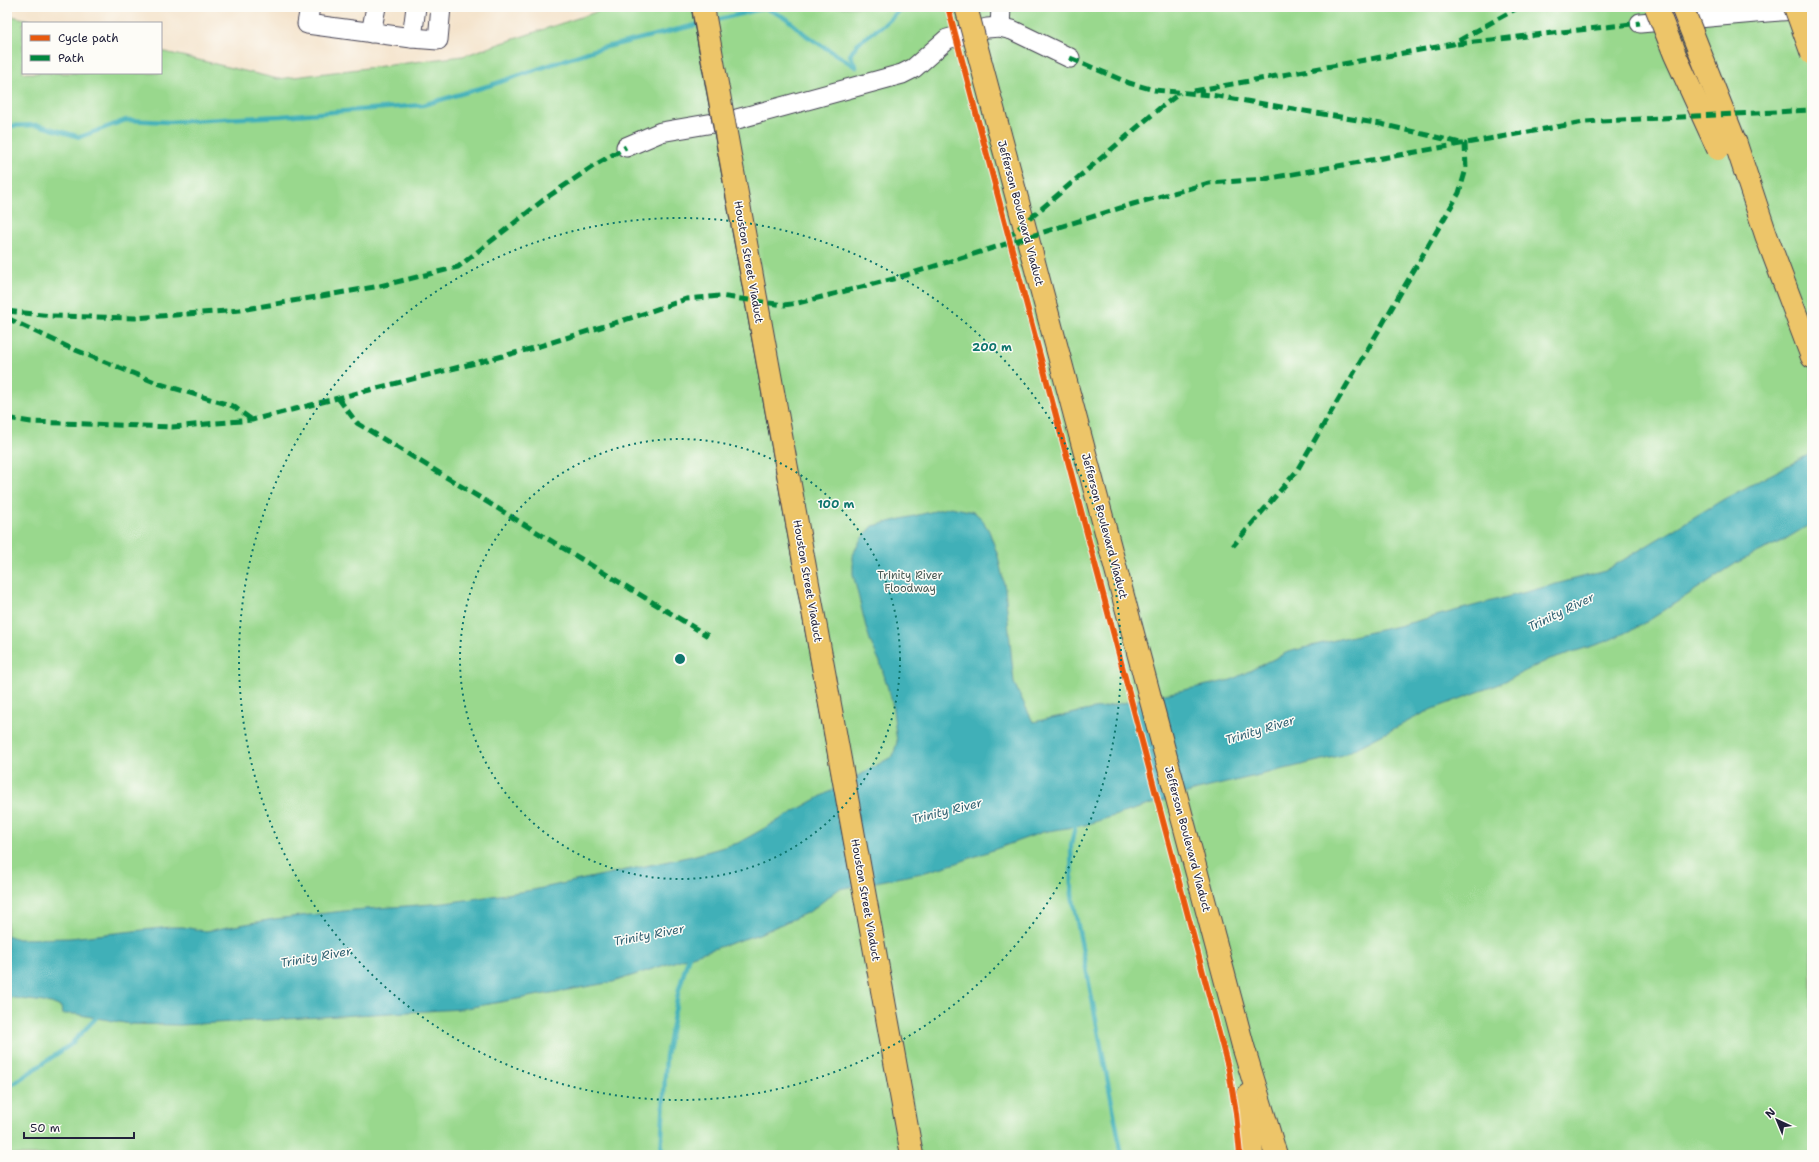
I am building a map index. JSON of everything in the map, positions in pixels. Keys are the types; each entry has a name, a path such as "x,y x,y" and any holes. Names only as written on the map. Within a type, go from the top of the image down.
{"main road":[{"name":"Houston Street Viaduct","path":"703,7 912,1155"},
{"name":"Jefferson Boulevard Viaduct","path":"966,7 1244,1046"},
{"path":"1656,7 1675,55 1718,149 1766,236"},
{"path":"1682,7 1736,144 1766,236 1812,357"},
{"path":"1795,7 1812,54"},
{"path":"1244,1046 1252,1155"},
{"path":"1244,1046 1276,1155"}],"lane":[{"path":"310,7 307,24 438,40 441,7"},
{"path":"371,33 376,7"},
{"path":"412,38 416,7"},
{"path":"1000,26 1001,7"},
{"path":"1640,23 1767,12 1812,10"},
{"path":"626,147 661,132 737,119 902,74 914,68 947,39 987,28 1000,26 1012,30 1070,58"}],"green space":[{"name":"Trinity River Floodway","path":"611,7 1812,7 1812,1155 7,1155 7,15 38,22 22,22 22,74 162,74 162,51 278,79 463,56"}],"water":[{"name":"Trinity River","path":"1812,453 1812,523 1784,540 1738,562 1642,625 1605,642 1550,659 1499,684 1428,711 1343,755 1197,790 1085,825 1043,832 957,863 922,873 839,889 809,912 759,934 613,982 461,1009 180,1025 130,1024 75,1014 62,1014 61,1007 51,1003 7,997 7,935 18,939 70,938 170,927 183,927 206,931 274,919 353,910 445,903 533,890 692,856 738,843 893,756 897,742 892,702 880,662 871,643 866,627 853,574 853,554 861,539 873,526 951,507 974,512 981,518 989,531 998,556 1005,589 1014,683 1033,722 1231,680 1288,652 1398,626 1605,571 1724,499"}],"waterway":[{"path":"856,67 850,55 858,43 886,23 903,7"},
{"path":"712,21 765,8 786,18 807,36 856,67"},
{"path":"7,126 38,125 80,137 126,120 169,122 281,116 423,105 491,85 594,50 700,24"},
{"path":"1076,822 1071,845 1072,895 1122,1155"},
{"path":"661,1155 666,1056 679,989 690,952"},
{"path":"7,1088 70,1045 99,1015"}],"tram line":[{"path":"691,7 901,1155"}],"marked path":[{"path":"1194,91 1453,44 1519,7"},
{"path":"1457,44 1640,23"},
{"path":"1070,58 1129,83 1154,90 1211,95 1381,124 1465,144 1466,169 1459,193 1296,472 1233,546"},
{"path":"1007,238 1160,108 1180,93"},
{"path":"7,418 31,422 172,427 252,420 530,349 637,316 686,299 720,296 784,305 798,303 897,278 1133,204 1209,183 1265,179 1584,122 1812,110"},
{"path":"7,311 51,316 135,318 240,310 380,286 458,267 546,198 595,165 626,147"},
{"path":"7,318 68,347 157,383 233,406 252,420"},
{"path":"338,398 357,423 708,636"}],"cycle path":[{"path":"948,7 1229,1071 1236,1113 1240,1155"}]}
